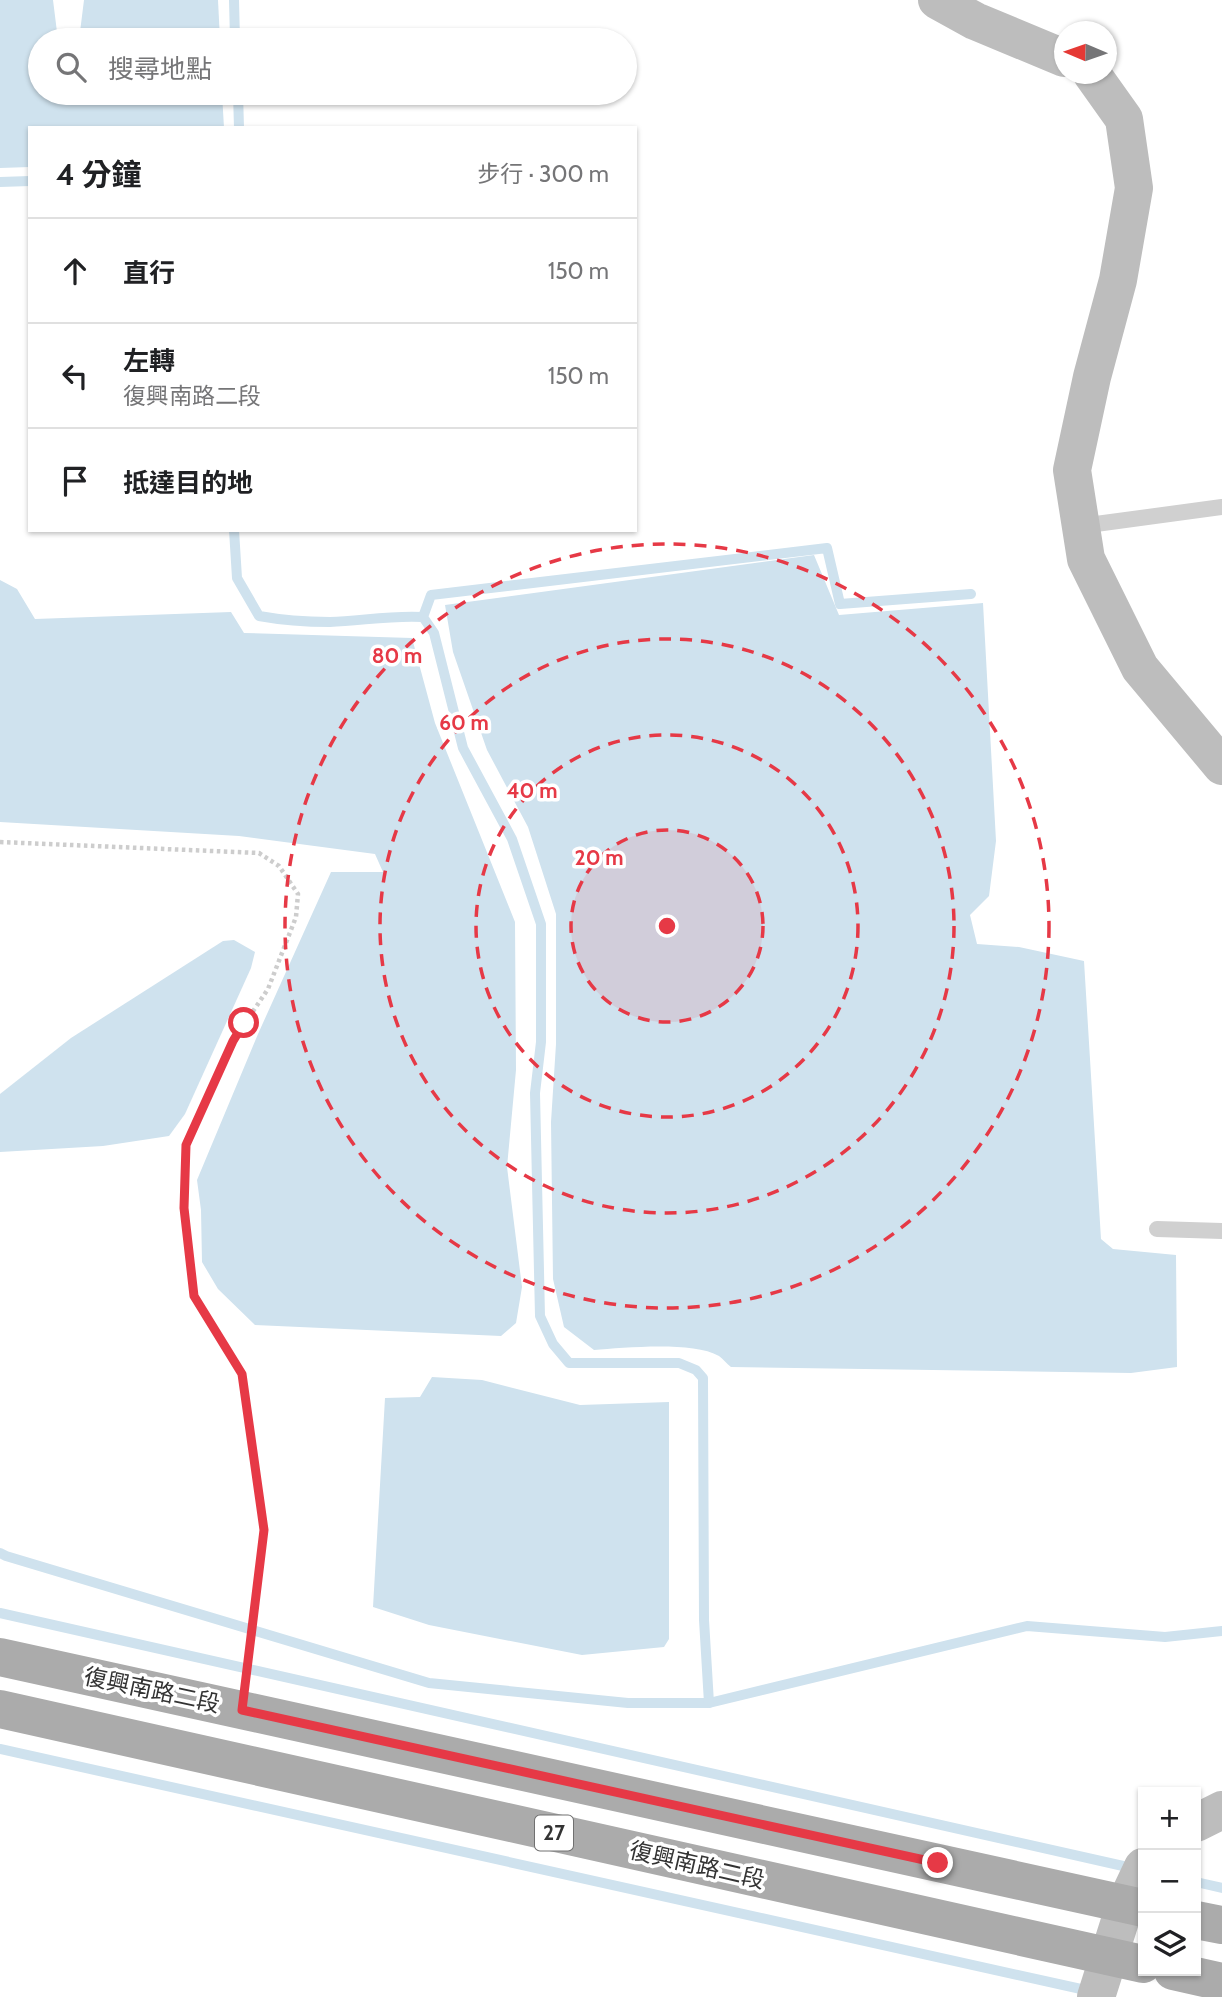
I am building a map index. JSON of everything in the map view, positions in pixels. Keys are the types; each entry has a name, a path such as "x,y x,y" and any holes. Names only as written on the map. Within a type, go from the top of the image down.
{"main road":[{"name":"復興南路二段","path":"0,1657 1134,1906"},
{"name":"復興南路二段","path":"0,1709 1125,1960"},
{"path":"1201,1921 1222,1925"},
{"path":"1195,1976 1222,1982"}],"street":[{"path":"937,0 975,21 1054,53"},
{"path":"1099,84 1124,119 1134,188 1118,280 1092,377 1072,470 1086,559 1140,668 1222,766"},
{"path":"1201,1820 1222,1810"},
{"path":"1096,1997 1125,1960 1138,1889"}],"lane":[{"path":"1081,526 1222,507"},
{"path":"1157,1229 1222,1231"}],"path":[{"path":"0,842 259,853 279,866 298,894 296,917 268,989 233,1041 186,1145 184,1208 194,1296 242,1374 264,1530 242,1710"}],"water":[{"path":"0,0 53,0 56,28 28,28 28,105 223,105 224,126 28,126 28,167 0,168"},
{"path":"84,0 218,0 219,28 80,28"},
{"path":"814,555 839,615 983,603 996,841 989,896 970,915 977,944 1019,947 1084,961 1101,1239 1113,1249 1176,1255 1177,1367 1131,1373 731,1367 719,1356 692,1348 594,1350 564,1327 553,1279 551,1122 556,1044 556,914 528,827 487,750 453,652 445,605"},
{"path":"0,580 17,589 35,619 231,612 244,633 412,638 435,723 515,922 516,1070 507,1167 522,1287 516,1323 501,1336 255,1325 218,1289 202,1262 201,1210 197,1180 258,1034 331,872 383,872 375,854 239,836 0,822"},
{"path":"234,940 255,952 251,968 185,1114 169,1136 103,1146 0,1152 0,1094 71,1038 223,941"},
{"path":"432,1377 482,1380 580,1405 669,1402 669,1639 664,1647 582,1655 429,1625 373,1607 385,1398 420,1397"}],"waterway":[{"path":"234,0 235,28"},
{"path":"238,105 239,126"},
{"path":"0,182 28,181"},
{"path":"234,532 237,578 259,616 330,622 423,617"},
{"path":"709,1703 704,1620 703,1378 696,1370 679,1363 569,1363 553,1344 540,1316 535,1093 541,1042 541,924 512,839 463,748 434,633 423,617 431,595 827,548 840,604 971,594"},
{"path":"0,1553 429,1683 628,1703 709,1703 1027,1626 1165,1637 1222,1631"},
{"path":"0,1613 1132,1868"},
{"path":"0,1749 1090,1991"},
{"path":"1201,1883 1222,1888"}],"route":[{"path":"244,1023 233,1041 186,1145 184,1208 194,1296 242,1374 264,1530 242,1710 938,1863"}]}
